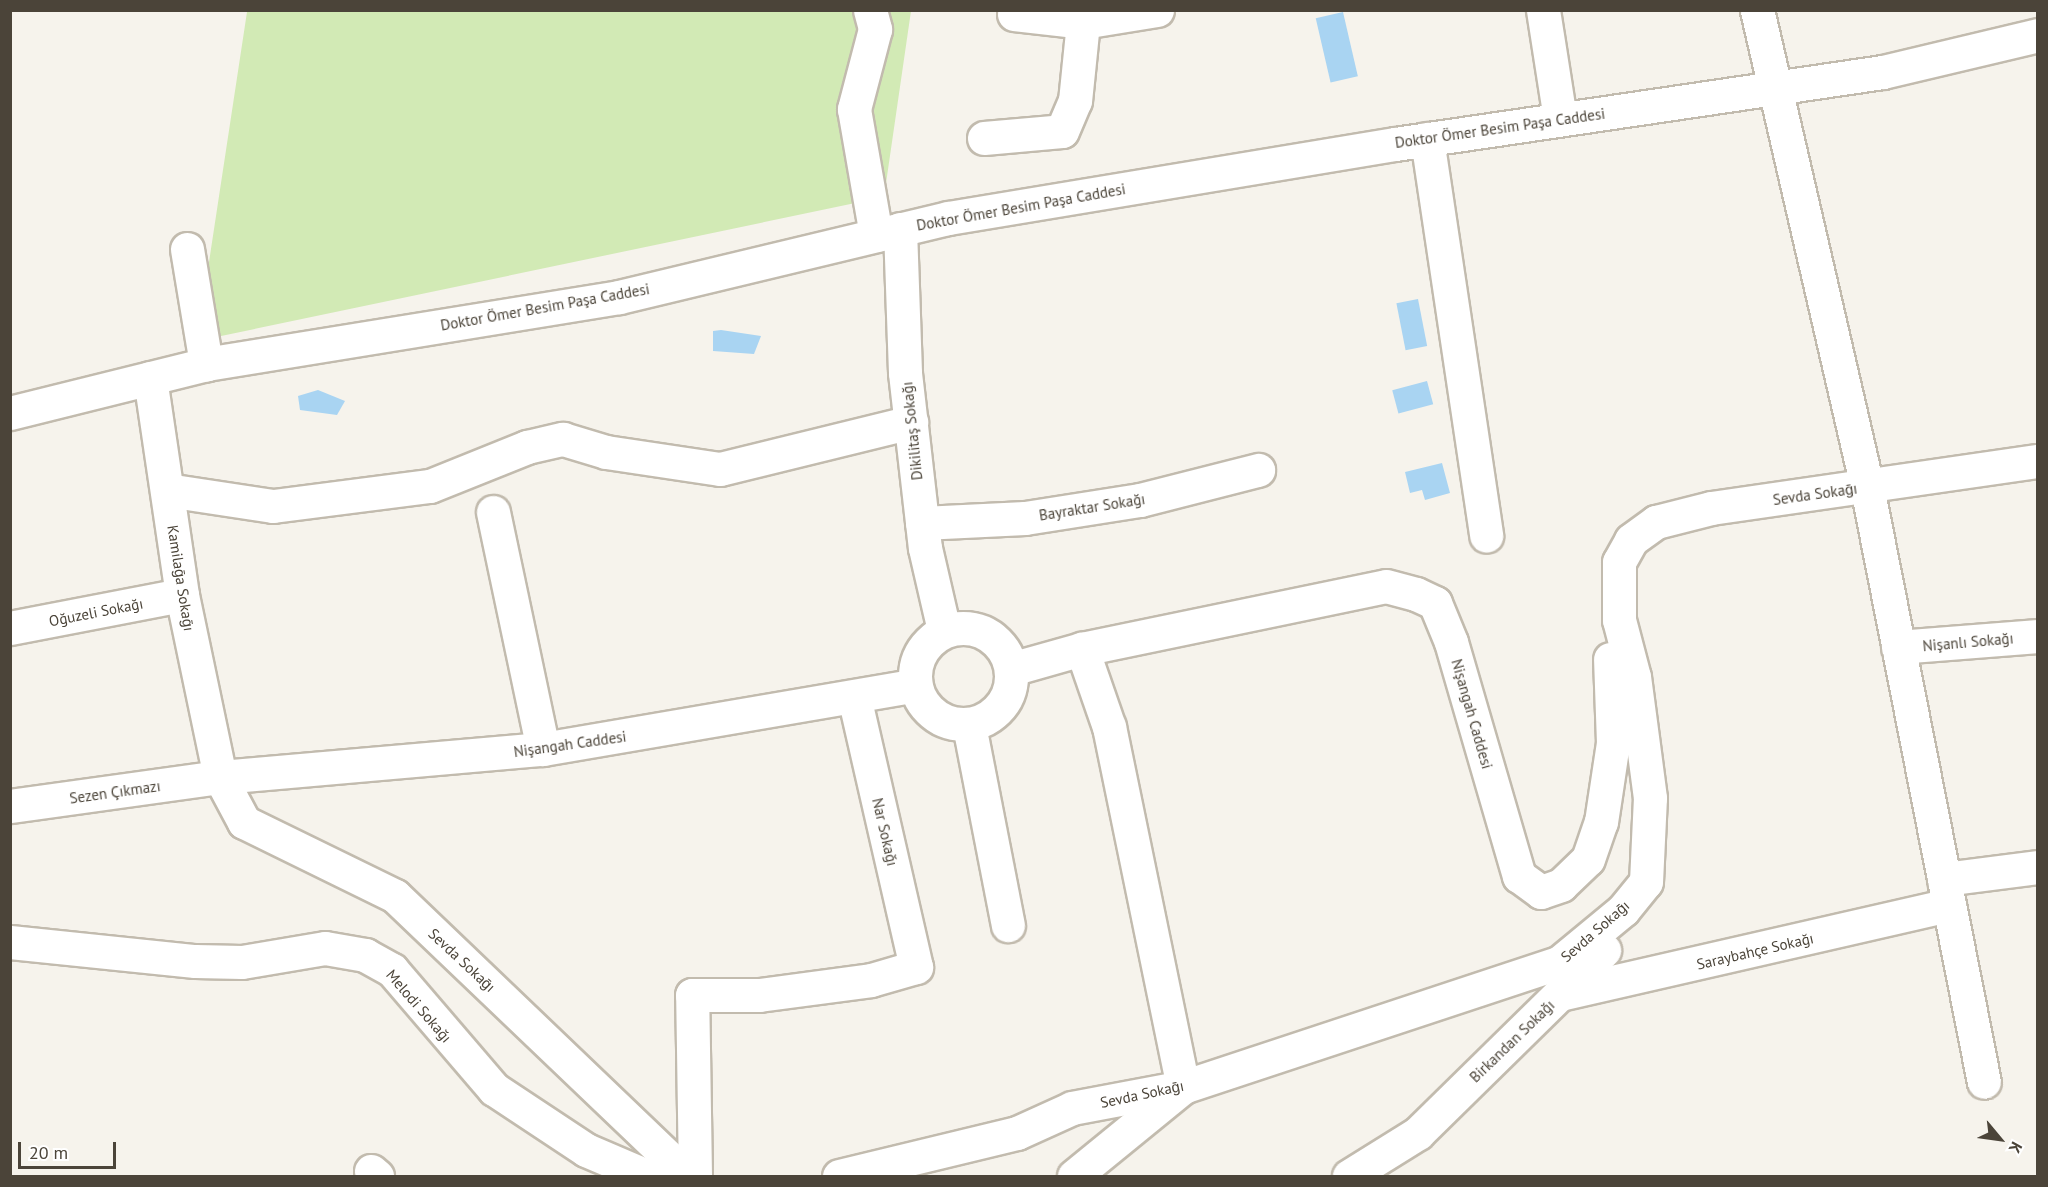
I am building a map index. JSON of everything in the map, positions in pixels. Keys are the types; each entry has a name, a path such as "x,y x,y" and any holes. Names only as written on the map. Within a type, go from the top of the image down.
{"street":[{"path":"1014,14 1081,16 1157,10"},
{"path":"1543,10 1560,119"},
{"path":"1757,10 1773,88 1867,487 1984,1082"},
{"path":"984,138 1062,131 1075,101 1081,16"},
{"name":"Dikilitaş Sokağı","path":"876,17 854,109 888,232 922,523 944,630"},
{"name":"Doktor Ömer Besim Paşa Caddesi","path":"10,413 206,364 619,297 888,232 1427,139 1883,72 2037,35"},
{"path":"1427,139 1486,536"},
{"path":"187,249 206,364"},
{"name":"Kamilaḡa Sokaḡı","path":"150,378 182,595 219,777"},
{"path":"167,490 284,505 430,486 527,447 563,439 606,452 720,468 911,422"},
{"name":"Sevda Sokaḡı","path":"840,1176 1017,1133 1072,1108 1183,1087 1560,962 1623,910 1646,882 1650,798 1634,677 1619,620 1619,566 1631,540 1656,522 1711,508 2037,461"},
{"name":"Bayraktar Sokağı","path":"922,523 1025,518 1140,500 1258,470"},
{"path":"493,512 543,749"},
{"name":"Nişangah Caddesi","path":"1011,669 1082,649 1386,586 1436,603 1519,876 1541,892 1561,885 1588,859 1601,822 1613,743 1607,613 1610,581 1619,566"},
{"name":"Oğuzeli Sokağı","path":"10,628 182,595"},
{"path":"944,630 980,630 998,642 1011,669 1001,706 969,725 952,724 930,713 916,686 917,659 944,630"},
{"name":"Nişanlı Sokağı","path":"1898,647 2037,636"},
{"path":"1074,1176 1183,1087 1110,727 1082,649"},
{"name":"Nişangah Caddesi","path":"219,777 543,749 916,686"},
{"name":"Nar Sokağı","path":"694,1176 692,995 759,995 871,980 916,967 854,697"},
{"path":"969,725 1008,925"},
{"name":"Sevda Sokaḡı","path":"219,777 244,822 395,896 688,1176"},
{"name":"Sezen Çıkmazı","path":"10,806 219,777"},
{"name":"Saraybahçe Sokağı","path":"1560,994 2037,867"},
{"name":"Birkandan Sokağı","path":"1349,1176 1418,1132 1560,994 1635,919 1646,882"},
{"name":"Melodi Sokağı","path":"10,942 195,961 242,962 325,948 365,955 392,970 494,1089 586,1150 646,1176"}],"green space":[{"path":"243,11 911,11 884,197 197,341 247,12"}],"water":[{"path":"1343,12 1358,76 1331,83 1316,18"},
{"path":"1418,299 1427,346 1406,350 1396,303"},
{"path":"721,330 761,336 754,354 713,351 713,331"},
{"path":"1427,381 1433,404 1398,413 1392,390"},
{"path":"318,390 345,401 337,415 300,410 298,396"},
{"path":"1442,463 1450,493 1425,500 1422,490 1410,493 1405,472"}]}
